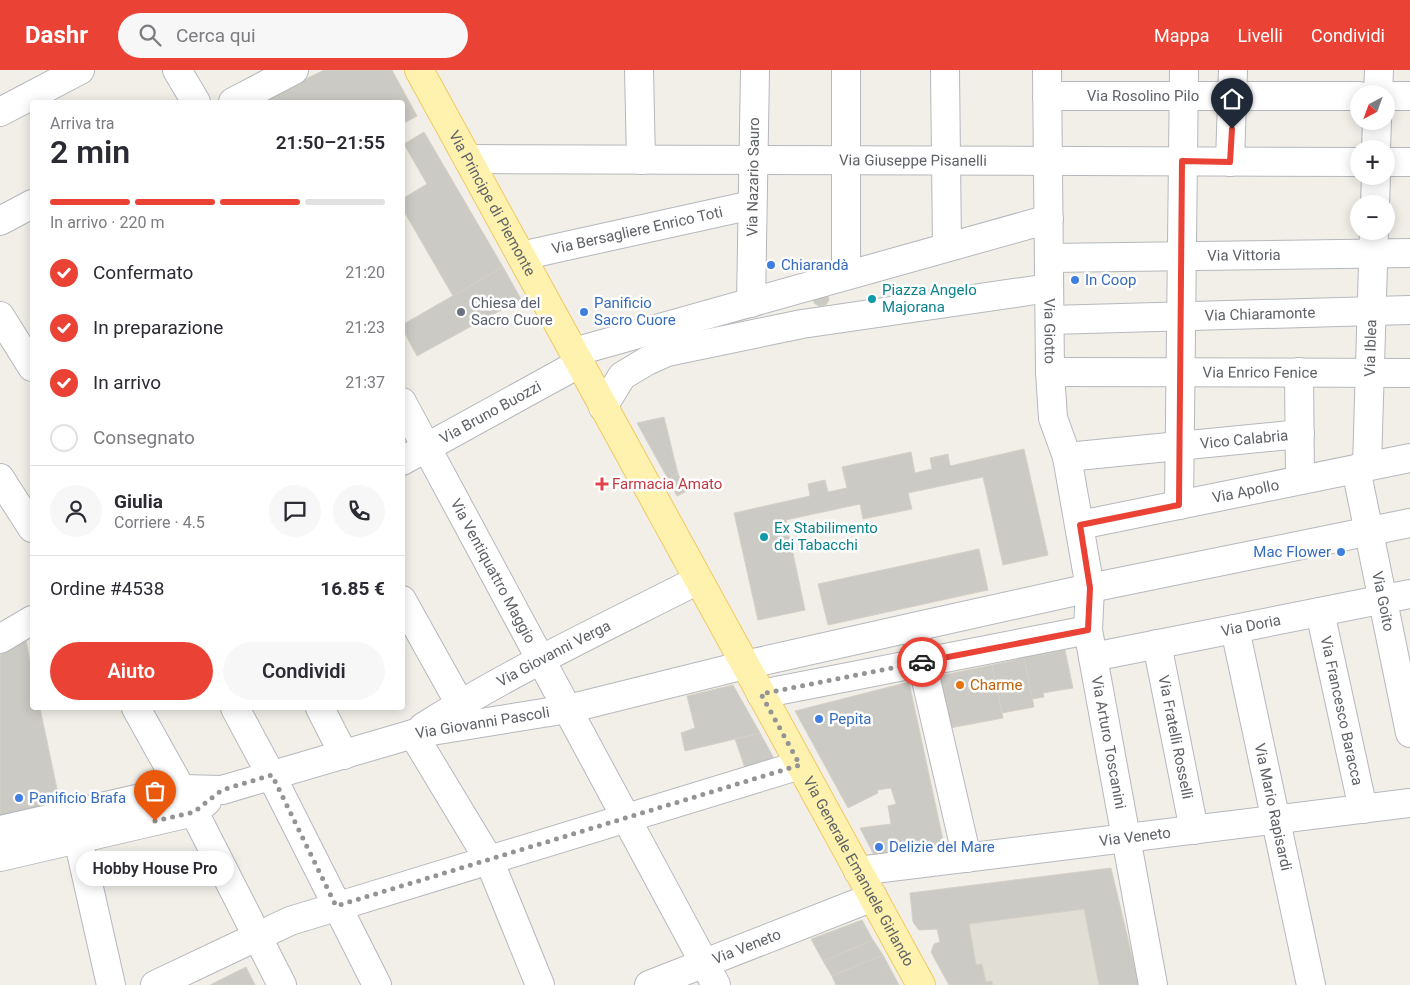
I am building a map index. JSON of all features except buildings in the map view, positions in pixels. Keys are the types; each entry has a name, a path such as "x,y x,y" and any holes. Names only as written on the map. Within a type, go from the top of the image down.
{"main road":[{"name":"Via Principe di Piemonte","path":"419,70 577,358"},
{"name":"Via Generale Emanuele Girlando","path":"577,358 921,985"}],"street":[{"path":"0,112 80,70"},
{"path":"177,70 195,100"},
{"path":"237,100 294,70"},
{"path":"639,70 641,160"},
{"name":"Via Nazario Sauro","path":"751,293 755,70"},
{"path":"846,70 846,266"},
{"path":"945,70 947,239"},
{"path":"1378,85 1379,70"},
{"name":"Via Rosolino Pilo","path":"1047,83 1233,83 1350,95"},
{"name":"Via Giotto","path":"1047,83 1050,372 1053,418 1067,457 1090,588"},
{"path":"1179,505 1183,83"},
{"path":"1230,162 1233,83"},
{"path":"1395,96 1410,96"},
{"name":"Via Giuseppe Pisanelli","path":"468,159 1350,162"},
{"path":"1395,162 1410,162"},
{"path":"0,220 30,205"},
{"name":"Via Bersagliere Enrico Toti","path":"521,256 752,205"},
{"name":"Via Bruno Buozzi","path":"405,459 577,358 751,293 947,239 1049,219"},
{"name":"Via Vittoria","path":"1049,258 1182,257 1373,242 1410,253"},
{"name":"Via Iblea","path":"1361,468 1369,373 1373,242"},
{"path":"603,407 622,376 646,361 667,352 802,324 1050,288"},
{"name":"Via Chiaramonte","path":"1050,320 1410,310"},
{"path":"0,316 29,354"},
{"name":"Via Enrico Fenice","path":"1050,372 1410,373"},
{"name":"Vico Calabria","path":"1299,372 1300,480"},
{"name":"Via Ventiquattro Maggio","path":"405,407 710,974"},
{"name":"Vico Calabria","path":"1067,457 1300,434"},
{"name":"Via Apollo","path":"1080,525 1410,458"},
{"name":"Via Goito","path":"1361,468 1368,532 1410,733"},
{"path":"0,478 21,514"},
{"name":"Via Giovanni Pascoli","path":"0,830 181,789 222,790 413,734 568,708 745,665 1090,588 1410,523"},
{"name":"Via Giovanni Verga","path":"413,734 460,704 541,660 698,580"},
{"name":"Via Arturo Toscanini","path":"1090,588 1088,630 1153,985"},
{"name":"Via Doria","path":"1094,657 1410,594"},
{"path":"405,605 460,704"},
{"name":"Via Francesco Baracca","path":"1320,612 1363,809"},
{"path":"0,639 30,621"},
{"path":"914,627 967,858"},
{"name":"Via Mario Rapisardi","path":"1235,629 1311,985"},
{"path":"761,694 924,670 1088,630"},
{"name":"Via Fratelli Rosselli","path":"1157,644 1194,830"},
{"path":"486,690 504,720"},
{"path":"137,710 194,812 282,985"},
{"path":"236,710 272,775 376,985"},
{"path":"321,710 344,755"},
{"path":"413,734 489,860 540,985"},
{"path":"155,985 290,921 800,765"},
{"name":"Via Giovanni Pascoli","path":"0,857 194,812 222,790"},
{"name":"Via Veneto","path":"858,871 1410,803"},
{"path":"78,839 111,985"},
{"name":"Via Veneto","path":"649,985 710,974 873,898"}],"shaded area":[{"path":"1111,868 1139,985 949,985 931,952 934,944 940,941 937,929 919,930 913,922 910,893"}],"way so far":[{"path":"155,821 194,812 222,790 272,775 336,906 800,765 761,694 922,662"}],"place":[{"name":"Chiarandà","path":"771,265"},
{"name":"In Coop","path":"1075,280"},
{"name":"Piazza Angelo Majorana","path":"872,299"},
{"name":"Chiesa del Sacro Cuore","path":"461,312"},
{"name":"Panificio Sacro Cuore","path":"584,312"},
{"name":"Farmacia Amato","path":"602,484"},
{"name":"Ex Stabilimento dei Tabacchi","path":"764,537"},
{"name":"Mac Flower","path":"1341,552"},
{"name":"Charme","path":"960,685"},
{"name":"Pepita","path":"819,719"},
{"name":"Panificio Brafa","path":"19,798"},
{"name":"Hobby House Pro","path":"155,821"},
{"name":"Delizie del Mare","path":"879,847"}],"route":[{"path":"922,662 1088,630 1090,588 1080,525 1179,505 1182,161 1230,162 1232,129"}]}
